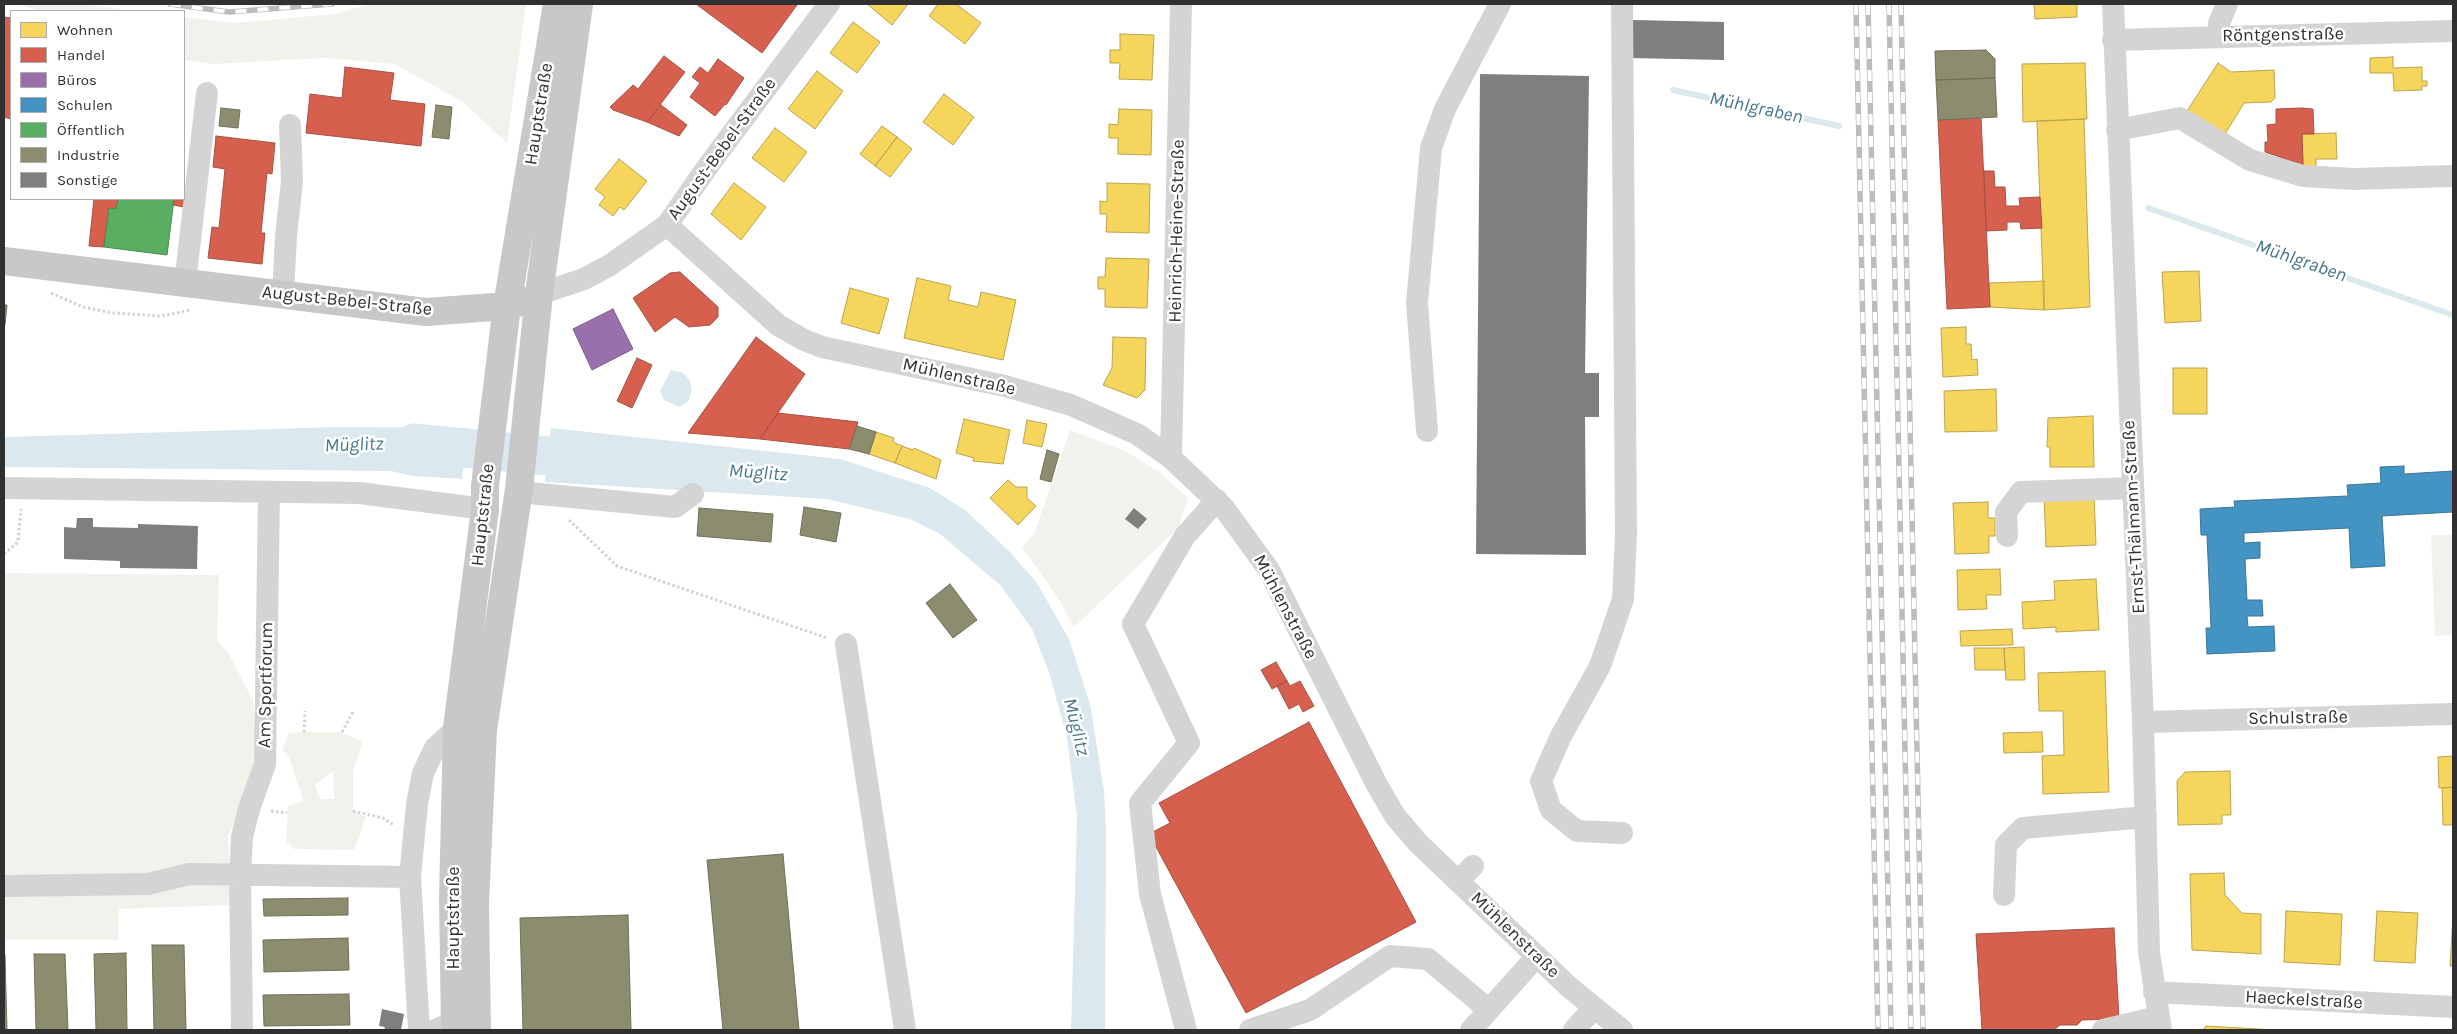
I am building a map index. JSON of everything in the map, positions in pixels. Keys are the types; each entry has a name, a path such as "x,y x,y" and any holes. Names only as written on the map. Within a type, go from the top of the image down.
{"main road":[{"name":"Hauptstraße","path":"455,1028 453,898 457,728 507,306 557,4"},
{"name":"Hauptstraße","path":"455,1028 475,904 483,730 527,492 528,419 539,294 579,4"},
{"name":"August-Bebel-Straße","path":"4,261 426,312 507,306 539,294"}],"street":[{"name":"August-Bebel-Straße","path":"539,294 584,279 610,265 667,225 708,166 829,4"},
{"name":"Heinrich-Heine-Straße","path":"1171,458 1181,4"},
{"path":"1427,431 1417,303 1430,148 1445,109 1500,4"},
{"path":"1622,4 1626,524 1623,599 1600,666 1561,736 1542,781 1551,810 1577,831 1622,833"},
{"name":"Ernst-Thälmann-Straße","path":"2113,4 2113,40 2143,722 2148,952 2160,1024"},
{"path":"2218,36 2219,23 2227,4"},
{"name":"Röntgenstraße","path":"2113,40 2453,31"},
{"path":"186,283 207,94"},
{"path":"2118,130 2180,118 2250,160 2303,176 2354,179 2453,176"},
{"path":"283,295 286,236 292,181 290,125"},
{"name":"Mühlenstraße","path":"667,225 778,325 804,340 822,347 1005,386 1072,405 1137,434 1171,458 1217,500 1269,570 1377,785 1396,816 1418,843 1465,873 1537,956 1594,1008 1622,1030"},
{"path":"13,488 359,493 485,497"},
{"path":"2007,536 2006,512 2021,492 2133,488"},
{"name":"Am Sportforum","path":"242,1030 240,874 242,837 249,809 265,764 269,492"},
{"path":"527,492 675,507 693,494"},
{"path":"1186,1030 1150,894 1140,803 1189,743 1133,624 1185,536 1217,500"},
{"path":"846,644 905,1030"},
{"name":"Schulstraße","path":"2143,722 2453,714"},
{"path":"419,1030 410,877 422,773 436,748 457,728"},
{"path":"2004,895 2006,845 2023,828 2146,818"},
{"path":"4,886 148,884 190,874 410,877"},
{"path":"1250,1030 1310,1010 1390,956 1428,959 1490,1010"},
{"path":"1471,1030 1537,956"},
{"name":"Haeckelstraße","path":"2154,992 2453,1007"},
{"path":"1574,1030 1594,1008"},
{"path":"2102,1030 2160,1024"}],"path":[{"path":"48,291 92,310 121,314 161,316 198,308"},
{"path":"4,554 18,542 13,488"},
{"path":"527,492 617,566 846,644"},
{"path":"304,732 305,711"},
{"path":"342,732 352,712"},
{"path":"352,811 382,818 414,837"}],"shaded area":[{"path":"17,4 82,4 125,10 37,10"},
{"path":"369,4 526,4 507,143 463,102 395,64 325,58 212,64 185,60 185,17 233,23 336,14"},
{"path":"1070,430 1127,452 1159,472 1188,498 1178,528 1074,627 1060,601 1022,547 1034,534"},
{"path":"2431,535 2453,535 2453,635 2435,636"},
{"path":"4,573 219,575 217,640 229,654 253,701 256,727 251,786 228,836 231,905 119,909 118,940 4,940"},
{"path":"342,732 363,742 353,771 353,811 366,817 354,850 294,849 286,841 288,806 303,801 289,757 282,750 289,733","holes":["333,771 334,799 320,799 315,785"]}],"water":[{"path":"671,370 683,373 690,380 692,391 688,402 679,407 664,400 660,391"},
{"path":"340,427 468,428 462,479 413,476 391,471 4,467 4,437"},
{"path":"551,428 840,459 930,488 965,510 1009,551 1037,583 1069,639 1090,704 1104,791 1106,832 1105,1030 1071,1030 1077,817 1067,737 1049,672 1032,629 1001,586 940,534 910,519 827,499 545,482"}],"building: Wohnen":[{"path":"867,4 908,4 892,25"},
{"path":"938,4 956,4 981,23 965,44 929,16"},
{"path":"2034,4 2077,4 2077,17 2035,19"},
{"path":"853,22 880,42 857,73 830,53"},
{"path":"1120,34 1154,35 1152,80 1119,79 1120,63 1110,63 1110,50 1120,50"},
{"path":"2393,57 2393,68 2422,67 2422,81 2427,81 2427,86 2422,86 2422,90 2394,91 2393,73 2370,73 2370,58"},
{"path":"2085,63 2087,119 2023,122 2022,64"},
{"path":"2218,63 2231,72 2274,70 2275,98 2271,102 2244,103 2225,134 2187,111"},
{"path":"817,71 843,91 815,129 788,109"},
{"path":"944,94 974,117 953,145 923,122"},
{"path":"1119,109 1152,110 1151,155 1118,154 1118,138 1109,138 1109,124 1118,125"},
{"path":"2084,119 2090,307 2044,310 2037,121"},
{"path":"882,126 897,137 875,166 860,154"},
{"path":"775,128 807,152 784,182 752,158"},
{"path":"2336,133 2337,159 2316,159 2316,169 2303,165 2302,134"},
{"path":"897,137 912,149 890,177 875,166"},
{"path":"619,159 647,181 624,210 620,207 613,216 599,205 605,197 595,189"},
{"path":"734,183 766,207 741,240 711,214"},
{"path":"1107,183 1150,184 1149,233 1106,232 1107,214 1100,214 1100,201 1107,202"},
{"path":"1106,258 1149,259 1147,308 1105,307 1105,289 1098,289 1098,277 1105,277"},
{"path":"2199,271 2201,321 2165,323 2162,272"},
{"path":"917,278 951,286 948,300 978,307 981,292 1016,300 1003,360 904,338"},
{"path":"2044,281 2044,310 1990,307 1989,283"},
{"path":"850,288 889,299 879,334 841,323"},
{"path":"1966,327 1966,344 1971,344 1972,360 1977,359 1978,375 1943,377 1941,328"},
{"path":"1113,337 1146,338 1145,390 1137,398 1103,385 1112,368"},
{"path":"2173,368 2207,368 2207,414 2173,414"},
{"path":"1996,389 1997,431 1945,432 1944,391"},
{"path":"2093,416 2094,467 2050,467 2050,447 2047,447 2048,418"},
{"path":"964,419 1010,430 1003,464 973,461 974,458 956,453"},
{"path":"1027,420 1047,424 1042,447 1023,443"},
{"path":"876,432 894,438 893,442 902,446 895,463 869,454"},
{"path":"902,446 913,450 914,448 941,460 936,479 895,463"},
{"path":"1008,480 1016,487 1027,487 1027,498 1036,506 1018,525 990,498"},
{"path":"2094,493 2096,545 2046,547 2044,495"},
{"path":"1988,502 1988,518 1995,518 1995,536 1989,536 1989,553 1955,554 1953,503"},
{"path":"2000,569 2001,595 1986,595 1987,609 1958,610 1957,570"},
{"path":"2096,579 2099,630 2056,632 2056,627 2023,629 2022,602 2055,600 2054,581"},
{"path":"2012,629 2013,645 1961,646 1960,631"},
{"path":"2024,647 2025,680 2006,680 2004,648"},
{"path":"1974,648 2004,648 2005,670 1975,670"},
{"path":"2105,671 2109,792 2043,794 2042,756 2064,755 2063,711 2039,711 2038,673"},
{"path":"2042,732 2043,752 2004,753 2003,733"},
{"path":"2453,756 2453,787 2439,788 2438,757"},
{"path":"2230,771 2231,815 2222,815 2222,824 2178,825 2177,781 2185,772"},
{"path":"2453,787 2453,825 2443,825 2442,788"},
{"path":"2224,873 2225,895 2242,913 2261,914 2261,954 2192,950 2190,874"},
{"path":"2286,911 2342,914 2340,965 2284,962"},
{"path":"2377,911 2418,913 2415,963 2374,961"},
{"path":"2453,916 2453,966 2450,966"},
{"path":"2206,1026 2276,1030 2203,1030"}],"building: Handel":[{"path":"696,4 795,4 797,5 762,53"},
{"path":"4,17 10,18 10,119 4,117"},
{"path":"664,56 685,72 647,122 613,110 610,107 633,85 638,89"},
{"path":"718,59 744,78 726,105 715,116 690,97 700,83 692,77 700,67 708,73"},
{"path":"345,67 394,73 390,100 425,104 421,146 306,133 310,94 342,98"},
{"path":"661,105 687,125 679,136 647,122"},
{"path":"2276,109 2313,109 2314,134 2302,134 2303,165 2265,152 2265,142 2268,142 2267,125 2276,124"},
{"path":"1981,118 1990,307 1947,309 1938,120"},
{"path":"216,136 275,143 272,174 267,173 261,233 265,233 262,264 208,258 212,227 219,228 225,169 213,167"},
{"path":"1984,171 1994,171 1995,187 2005,187 2006,206 2020,206 2019,198 2040,197 2042,228 2021,229 2020,222 2007,222 2007,230 1986,231"},
{"path":"94,200 118,200 116,209 109,208 104,247 89,246"},
{"path":"174,200 185,200 184,207 173,205"},
{"path":"680,272 718,307 718,317 710,325 689,327 675,317 655,332 633,298 670,273"},
{"path":"756,337 805,374 760,439 688,433"},
{"path":"637,358 652,365 632,408 617,401"},
{"path":"778,413 858,422 849,449 760,439"},
{"path":"1276,662 1287,681 1272,689 1261,670"},
{"path":"1287,681 1290,686 1300,681 1314,706 1303,712 1299,704 1289,709 1277,686"},
{"path":"1309,722 1416,922 1246,1013 1149,834 1170,823 1159,803"},
{"path":"2114,928 2119,1019 2082,1020 2077,1025 2060,1025 2054,1030 1982,1030 1976,934"}],"building: Büros":[{"path":"613,309 633,349 592,370 573,329"}],"building: Schulen":[{"path":"2404,466 2404,474 2453,471 2453,512 2382,516 2385,566 2351,568 2349,528 2244,533 2244,543 2260,542 2260,558 2245,559 2247,600 2262,600 2263,616 2247,616 2248,627 2274,626 2275,651 2207,654 2206,628 2211,628 2207,535 2201,535 2200,509 2235,507 2234,501 2348,496 2347,485 2381,483 2380,467"}],"building: Öffentlich":[{"path":"118,200 174,200 167,255 104,247 109,208 116,209"}],"building: Industrie":[{"path":"1986,50 1995,59 1995,78 1936,80 1935,51"},
{"path":"1995,78 1997,117 1938,120 1936,80"},
{"path":"436,105 452,107 449,139 432,137"},
{"path":"221,108 240,110 238,128 219,126"},
{"path":"4,305 7,305 5,325 4,325"},
{"path":"857,426 876,432 869,454 849,449"},
{"path":"1047,450 1059,454 1051,482 1040,479"},
{"path":"804,507 841,513 836,542 800,535"},
{"path":"699,508 773,514 771,542 697,536"},
{"path":"950,584 977,620 953,638 926,603"},
{"path":"783,854 799,1030 723,1030 707,860"},
{"path":"348,898 348,915 264,916 263,899"},
{"path":"628,915 631,1030 523,1030 520,918"},
{"path":"348,938 349,970 264,972 263,940"},
{"path":"152,945 184,945 186,1030 154,1030"},
{"path":"126,953 127,1030 96,1030 94,954"},
{"path":"34,954 65,954 68,1030 36,1030"},
{"path":"5,955 7,1030 4,1030"},
{"path":"349,994 350,1025 264,1026 263,995"}],"building: Sonstige":[{"path":"1633,20 1724,22 1724,60 1632,58"},
{"path":"1480,74 1589,76 1585,373 1599,373 1599,417 1585,417 1586,555 1476,554"},
{"path":"1134,508 1147,519 1138,529 1125,519"},
{"path":"77,518 93,518 93,527 138,528 138,524 198,526 197,569 120,568 120,561 64,559 64,527 76,528"},
{"path":"382,1009 404,1014 401,1030 384,1030 385,1027 379,1026"}],"waterway":[{"name":"Mühlgraben","path":"1673,90 1839,126"},
{"name":"Mühlgraben","path":"2148,208 2453,315"},
{"name":"Müglitz","path":"414,443 599,461"}],"railway":[{"path":"170,4 229,12 332,4"},
{"path":"1856,4 1878,1030"},
{"path":"1868,4 1891,1030"},
{"path":"1889,4 1911,1030"},
{"path":"1901,4 1923,1030"}]}
